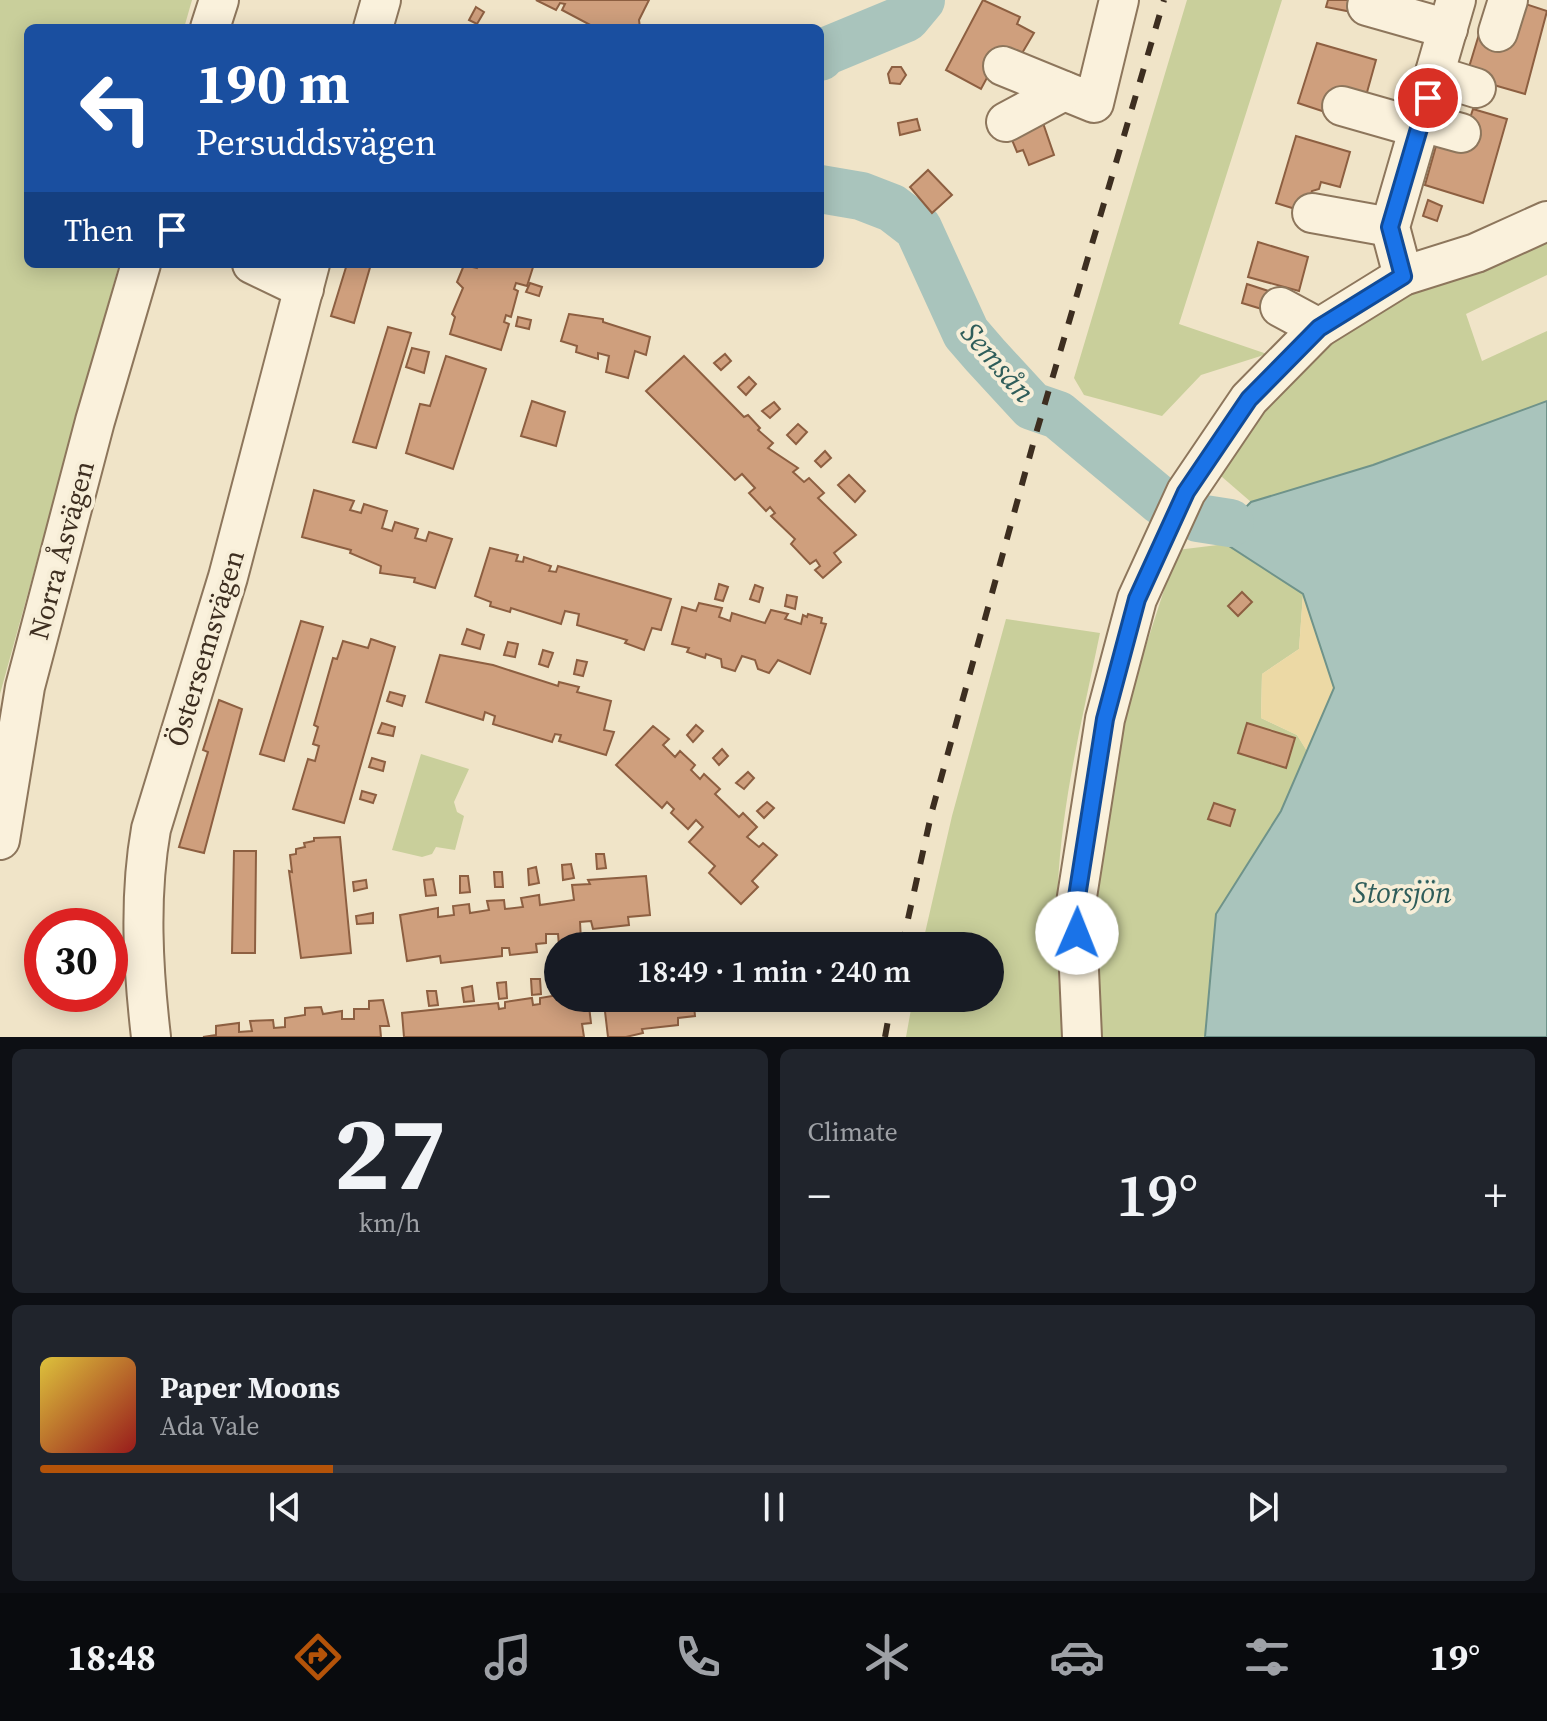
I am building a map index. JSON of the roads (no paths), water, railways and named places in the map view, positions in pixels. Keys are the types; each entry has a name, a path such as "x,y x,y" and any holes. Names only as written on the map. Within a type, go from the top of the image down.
{"street":[{"path":"211,24 219,0"},
{"path":"374,24 381,0"},
{"path":"1006,122 1079,97 1119,0"},
{"path":"1367,6 1452,14 1390,227 1403,276"},
{"path":"1003,66 1079,97"},
{"path":"1434,75 1476,88"},
{"path":"1342,106 1461,133"},
{"path":"1312,213 1390,227"},
{"path":"1082,1037 1076,903 1105,719 1137,599 1195,479 1249,399 1319,328 1403,276 1476,253 1547,221"},
{"name":"Norra Åsvägen","path":"0,840 25,687 95,421 140,268"},
{"path":"270,268 307,276"},
{"name":"Östersemsvägen","path":"151,1037 145,983 144,869 151,829 228,577 307,276"},
{"path":"1280,307 1319,328"}],"water":[{"name":"Storsjön","path":"1547,401 1547,1037 1205,1037 1216,914 1281,811 1334,688 1303,594 1226,544 1230,523 1251,502 1373,465"}],"waterway":[{"name":"Semsån","path":"824,52 906,18 921,0"},
{"name":"Semsån","path":"824,190 861,196 892,208 918,228 966,333 985,355 1032,406 1058,415 1161,501"},
{"name":"Semsån","path":"1198,518 1230,523"}],"railway":[{"path":"905,932 932,811 1035,437 1164,0"},
{"path":"885,1037 889,1012"}]}
